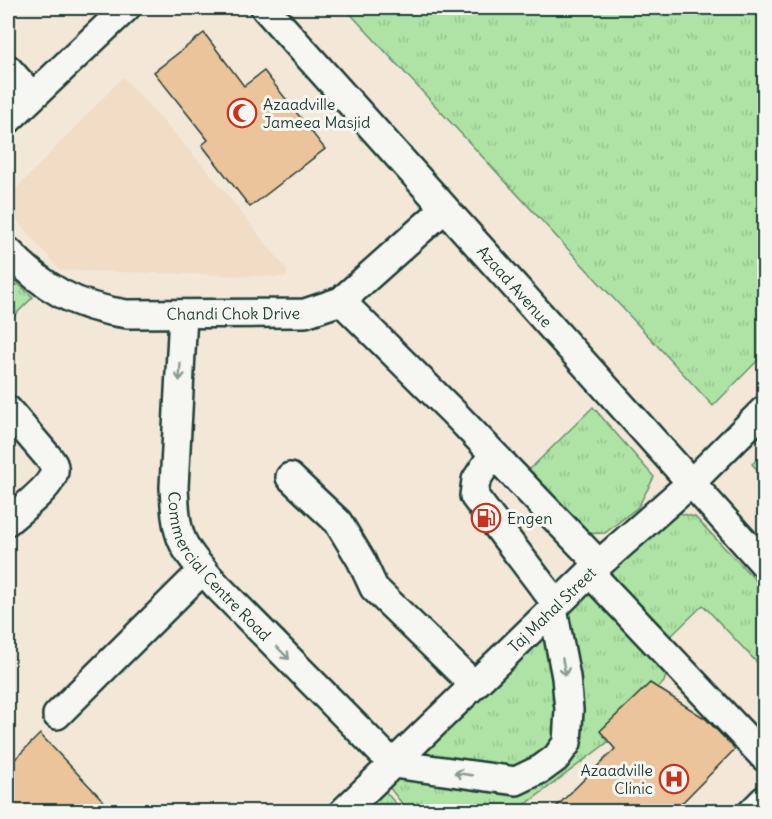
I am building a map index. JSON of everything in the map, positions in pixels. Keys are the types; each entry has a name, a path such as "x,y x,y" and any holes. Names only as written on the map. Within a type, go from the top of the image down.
{"street":[{"path":"8,120 126,8"},
{"name":"Azaad Avenue","path":"265,8 765,564"},
{"path":"8,69 32,96"},
{"name":"Chandi Chok Drive","path":"8,251 36,278 58,293 76,302 104,311 128,314 305,313 341,302 444,209"},
{"path":"341,302 493,454 765,758"},
{"name":"Commercial Centre Road","path":"183,314 174,487 176,514 182,540 203,570 393,764"},
{"path":"8,410 49,458 54,465 54,470 53,478 45,487 8,521"},
{"name":"Taj Mahal Street","path":"343,812 594,569 692,482 765,410"},
{"path":"393,764 516,781 541,770 556,758 567,743 569,710 555,607 474,496 476,480 493,454"},
{"path":"290,477 338,522 375,588 474,685"},
{"path":"57,715 203,570"},
{"path":"752,812 765,800"}],"shaded area":[{"path":"123,77 208,171 287,270 287,277 60,270 12,215 12,193"}],"green space":[{"path":"345,8 764,8 764,354 713,406"},
{"path":"8,275 33,297 12,318 8,314"},
{"path":"593,407 654,477 638,507 605,533 580,534 524,475"},
{"path":"764,453 764,477 752,464"},
{"path":"675,512 695,517 764,589 764,670 703,605 668,639 609,579 608,570"},
{"path":"585,588 669,664 664,682 612,739 517,811 408,811 385,782 393,772 518,787 572,745 569,610"},
{"path":"548,625 558,683 557,743 527,771 412,757"},
{"path":"379,784 402,811 350,812"}],"building":[{"name":"Azaadville Jameea Masjid","path":"204,33 244,86 264,71 325,149 250,207 202,145 208,140 154,72"},
{"name":"Azaadville Clinic","path":"650,683 706,719 735,749 673,812 551,812 615,749 600,731"},
{"path":"40,734 114,812 8,812 8,766"}],"place":[{"name":"Azaadville Jameea Masjid","path":"242,113"},
{"name":"Engen","path":"486,518"},
{"name":"Azaadville Clinic","path":"674,779"}]}
